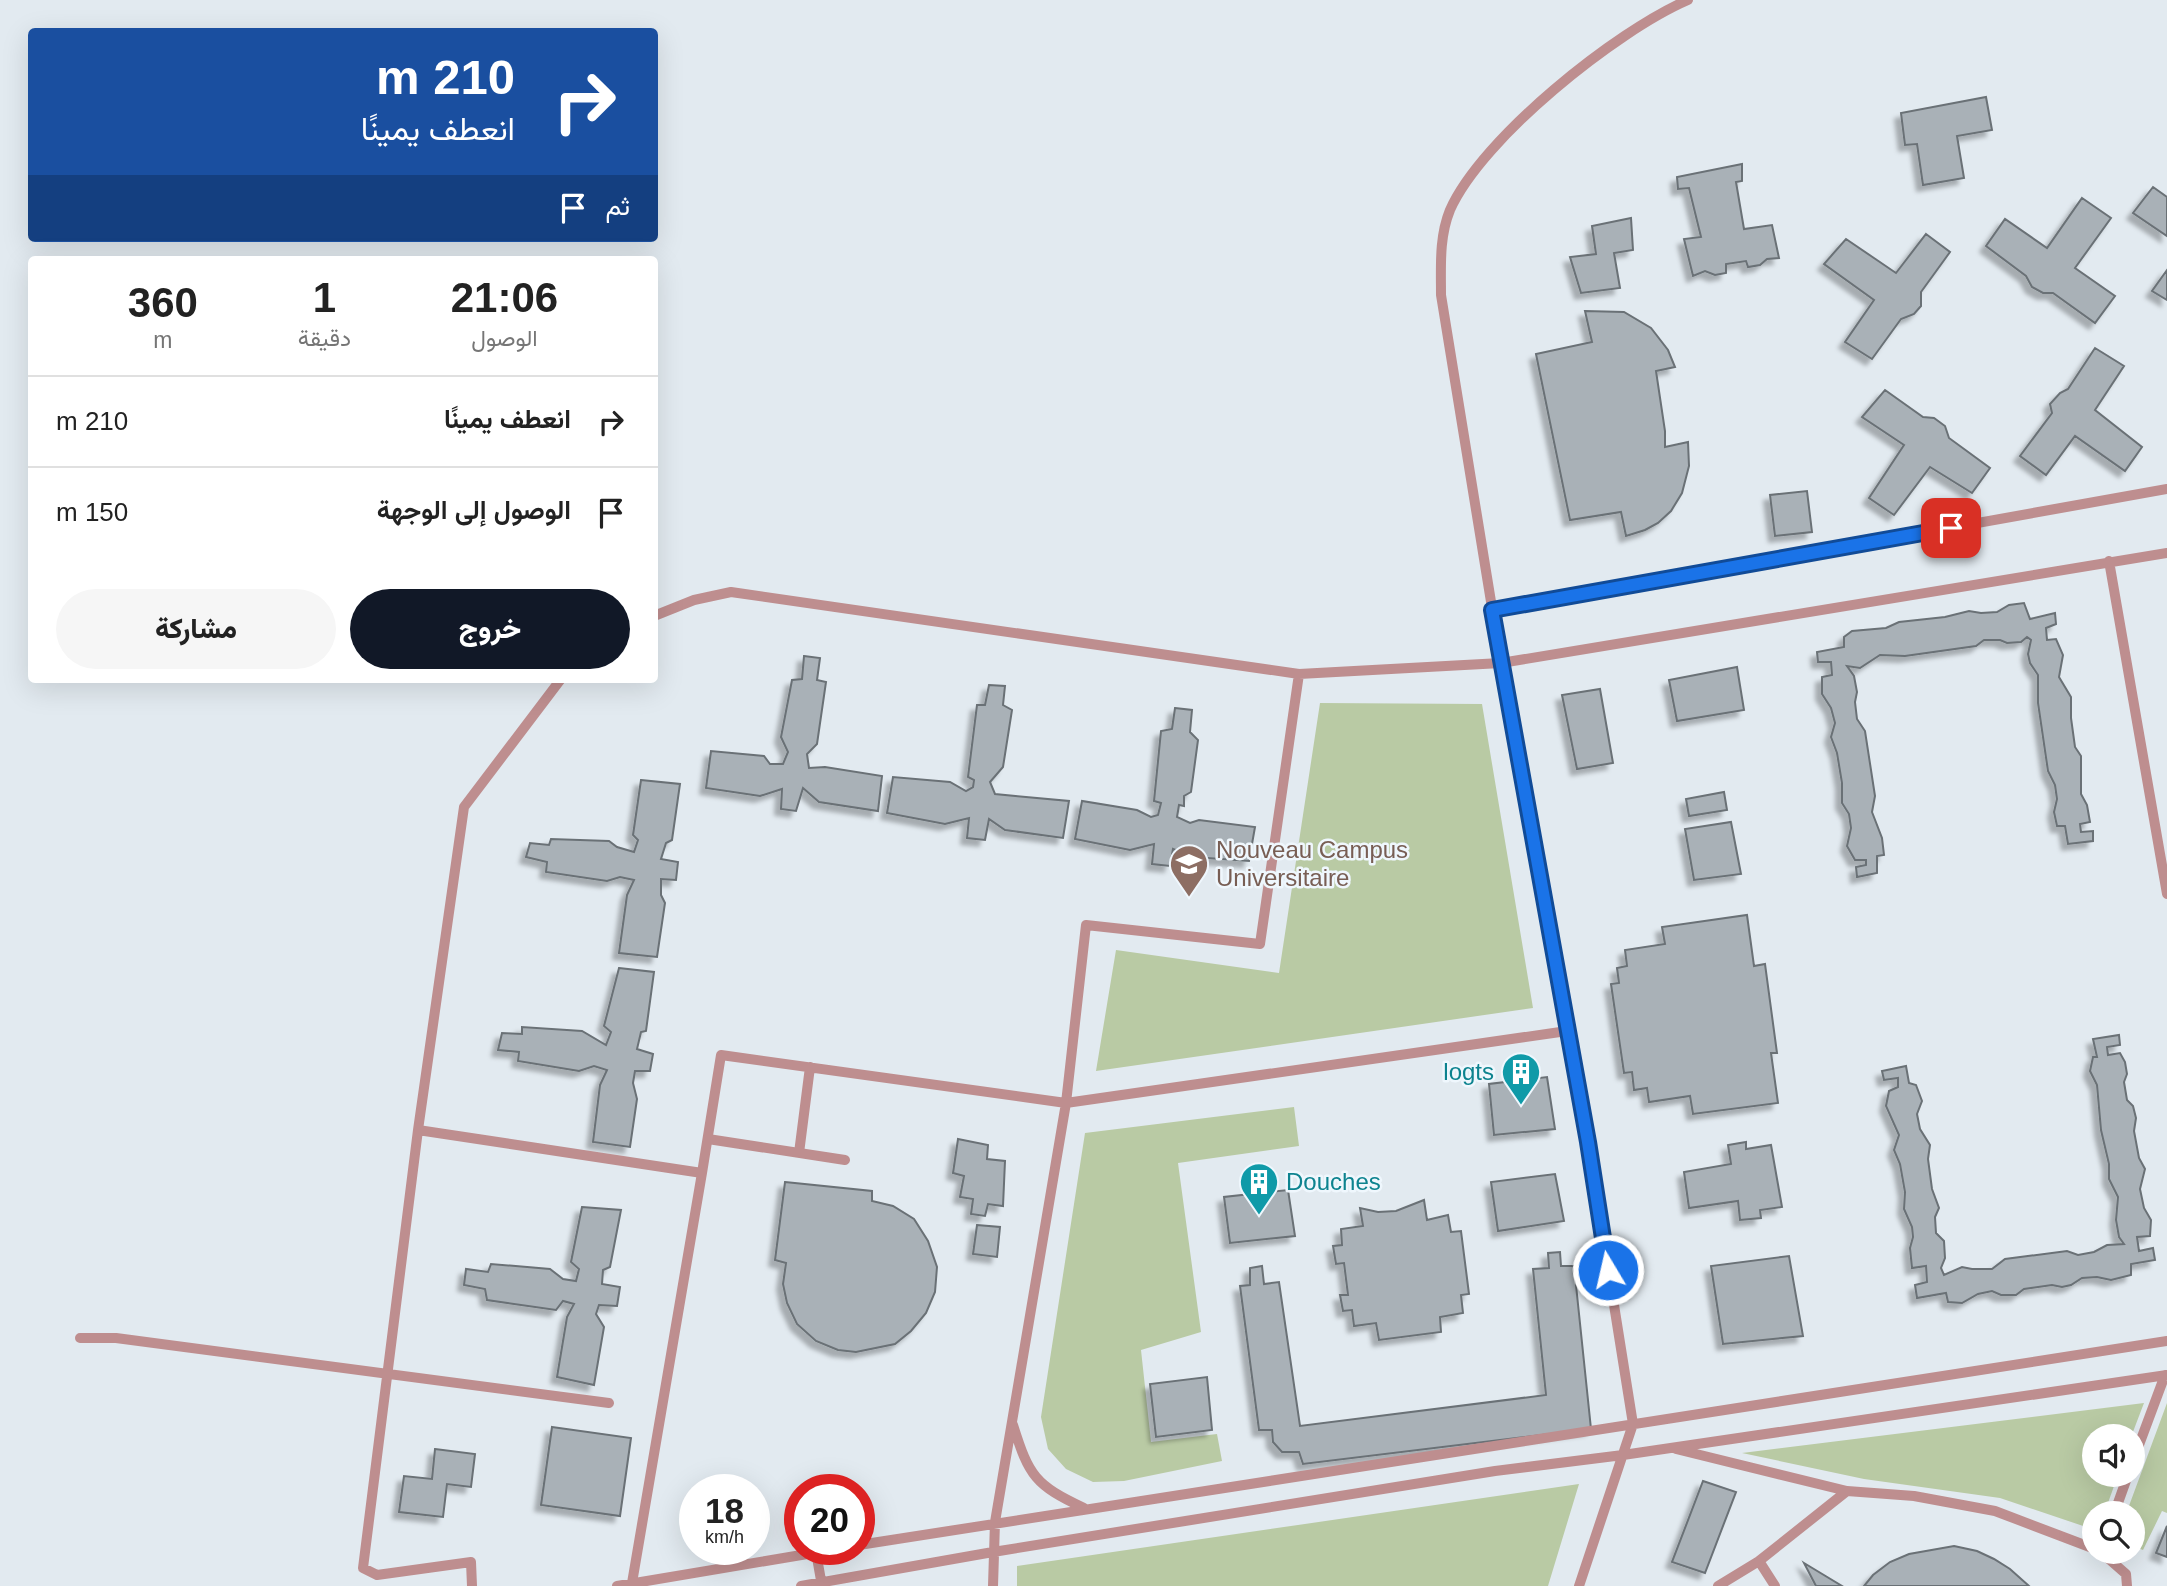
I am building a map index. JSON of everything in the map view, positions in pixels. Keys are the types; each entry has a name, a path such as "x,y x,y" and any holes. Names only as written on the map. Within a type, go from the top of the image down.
{"lane":[{"path":"1579,1586 1633,1424 1588,1142 1492,610 1441,295 1440,248 1449,213 1462,187 1505,134 1596,58 1645,23 1688,0"},
{"path":"1492,610 2167,489"},
{"path":"658,614 694,600 731,592 1299,674 1501,663 2167,553"},
{"path":"2109,561 2167,894"},
{"path":"993,1586 995,1522 1066,1104 1086,925 1260,944 1299,674"},
{"path":"472,1586 471,1562 377,1576 363,1568 418,1130 464,807 558,683"},
{"path":"632,1583 721,1055 1066,1104 1567,1031"},
{"path":"799,1153 810,1067"},
{"path":"418,1130 702,1173"},
{"path":"708,1139 845,1160"},
{"path":"80,1338 116,1338 609,1403"},
{"path":"875,1542 2167,1340"},
{"path":"801,1586 993,1552 1495,1471 1623,1455 2166,1375 2145,1430"},
{"path":"1012,1423 1023,1456 1037,1480 1057,1495 1084,1508"},
{"path":"1670,1448 1847,1491 1914,1496 1995,1511 2082,1544"},
{"path":"1718,1586 1759,1561 1847,1491"},
{"path":"617,1586 784,1558"},
{"path":"1759,1561 1775,1586"},
{"path":"2115,1564 2126,1574 2127,1586"},
{"path":"819,1565 822,1584"}],"green space":[{"path":"1320,703 1482,704 1533,1008 1096,1071 1116,950 1279,973"},
{"path":"1294,1107 1299,1146 1178,1163 1201,1332 1141,1350 1151,1442 1217,1434 1222,1461 1124,1481 1093,1482 1066,1469 1048,1449 1041,1417 1085,1133"},
{"path":"2144,1403 2136,1424 2082,1424 2082,1487 2114,1487 2109,1501 2082,1501 2082,1526 2000,1498 1864,1479 1742,1453"},
{"path":"2167,1403 2167,1513 2162,1511 2145,1546 2145,1501 2131,1501 2136,1487 2145,1487 2145,1463"},
{"path":"1579,1484 1548,1586 1017,1586 1017,1566"}],"building":[{"path":"1986,97 1992,130 1957,136 1964,178 1923,185 1917,144 1905,145 1901,113"},
{"path":"1742,164 1742,181 1736,182 1744,229 1772,225 1779,258 1767,259 1760,265 1748,267 1746,261 1726,264 1726,273 1715,275 1705,271 1693,276 1684,239 1701,237 1689,188 1678,189 1677,177"},
{"path":"2153,187 2167,197 2167,236 2133,213"},
{"path":"2082,198 2111,218 2075,268 2115,296 2095,323 2053,293 2043,293 2032,287 2026,276 1986,246 2005,219 2047,248"},
{"path":"1631,218 1633,250 1614,253 1620,288 1581,293 1570,257 1596,254 1592,226"},
{"path":"1926,234 1950,252 1921,292 1921,306 1914,314 1901,319 1872,359 1845,342 1874,300 1824,264 1846,239 1896,273"},
{"path":"2167,270 2167,300 2152,291"},
{"path":"1585,311 1624,312 1651,328 1668,350 1675,367 1656,371 1665,447 1688,442 1689,466 1682,493 1671,511 1658,523 1626,536 1621,512 1570,520 1536,354 1592,342"},
{"path":"2095,348 2124,366 2095,410 2142,447 2125,471 2075,436 2046,475 2020,456 2052,413 2050,404 2068,389"},
{"path":"1885,390 1923,417 1934,418 1945,426 1949,438 1990,468 1972,493 1930,467 1894,515 1869,498 1904,445 1862,417"},
{"path":"1807,491 1812,532 1775,536 1770,495"},
{"path":"2024,603 2030,619 2055,613 2056,624 2046,628 2047,640 2056,639 2063,655 2059,677 2071,697 2075,747 2081,756 2081,794 2087,805 2090,822 2080,824 2081,832 2093,831 2093,841 2068,844 2065,826 2057,826 2054,812 2057,799 2055,785 2048,771 2038,703 2038,675 2028,654 2031,640 2027,637 2021,642 2007,643 1984,640 1976,646 1905,656 1880,655 1860,668 1847,666 1854,676 1857,719 1865,731 1875,796 1872,812 1882,838 1884,855 1877,856 1877,873 1857,877 1856,867 1866,865 1866,860 1855,860 1847,846 1851,828 1849,814 1842,803 1837,753 1831,737 1835,723 1831,708 1822,694 1822,677 1832,675 1831,662 1818,662 1817,652 1844,647 1844,637 1852,631 1886,628 1899,622 1945,617 1969,611 1997,612 2009,605"},
{"path":"804,656 820,658 817,680 826,682 817,744 807,754 809,768 825,767 882,776 878,811 819,802 803,788 796,811 781,809 782,789 760,796 706,788 711,751 764,756 770,764 783,764 788,752 781,737 792,680 802,679"},
{"path":"1737,667 1744,710 1677,721 1669,680"},
{"path":"989,685 1005,686 1003,705 1012,710 1003,767 990,782 995,794 1069,801 1063,838 1005,830 989,819 985,840 967,838 969,818 945,824 887,813 893,777 950,782 966,791 973,787 974,780 968,777 977,705 985,705"},
{"path":"1600,689 1613,763 1577,769 1562,695"},
{"path":"1175,708 1192,710 1190,732 1198,740 1191,792 1184,796 1184,806 1179,805 1177,817 1190,823 1199,820 1255,827 1249,861 1193,857 1173,849 1170,866 1152,864 1154,844 1130,850 1075,839 1082,801 1137,810 1151,817 1158,815 1161,803 1154,801 1161,731 1172,729"},
{"path":"641,780 680,784 672,840 666,843 661,859 678,862 676,880 661,879 661,895 665,903 657,957 619,953 627,895 634,880 620,877 607,881 546,872 547,862 526,857 530,843 549,845 551,839 609,841 617,847 634,852 638,840 633,835"},
{"path":"1724,792 1727,810 1689,816 1686,799"},
{"path":"1731,822 1741,874 1694,880 1685,829"},
{"path":"1747,915 1754,966 1765,964 1777,1053 1771,1053 1778,1103 1693,1114 1690,1096 1649,1102 1647,1088 1634,1090 1632,1072 1624,1073 1611,984 1619,983 1617,968 1627,966 1625,950 1665,944 1662,927"},
{"path":"619,968 654,972 646,1031 641,1032 637,1049 653,1054 650,1071 635,1071 633,1083 637,1099 630,1147 593,1142 600,1085 607,1070 594,1066 579,1071 518,1061 519,1052 498,1050 502,1033 522,1034 522,1027 582,1031 606,1045 611,1032 604,1026"},
{"path":"2119,1035 2120,1045 2107,1047 2108,1055 2120,1053 2125,1062 2127,1100 2133,1106 2139,1158 2145,1169 2140,1189 2144,1208 2151,1220 2150,1236 2137,1237 2139,1251 2153,1248 2155,1260 2131,1264 2131,1275 2111,1280 2082,1278 2071,1285 2024,1289 2016,1295 2001,1295 1992,1291 1978,1294 1962,1303 1948,1302 1946,1293 1917,1298 1915,1285 1927,1282 1926,1266 1912,1268 1912,1227 1904,1209 1905,1192 1900,1164 1894,1150 1899,1135 1886,1106 1889,1091 1898,1087 1898,1078 1884,1080 1882,1071 1906,1066 1909,1083 1916,1085 1922,1101 1917,1114 1920,1129 1930,1145 1928,1159 1932,1189 1939,1208 1935,1217 1936,1233 1944,1241 1945,1258 1941,1268 1944,1275 1962,1267 1992,1269 2005,1259 2067,1251 2078,1255 2094,1252 2107,1245 2124,1244 2119,1237 2116,1220 2118,1197 2109,1179 2097,1085 2090,1071 2093,1057 2097,1057 2093,1039"},
{"name":"logts","path":"1547,1077 1555,1129 1494,1135 1489,1084"},
{"path":"958,1139 988,1145 987,1159 1005,1161 1003,1206 988,1204 985,1216 971,1214 973,1199 960,1197 964,1176 953,1173"},
{"path":"1746,1142 1746,1149 1771,1145 1782,1207 1760,1210 1761,1218 1740,1220 1738,1201 1689,1208 1684,1172 1731,1164 1728,1145"},
{"path":"1555,1174 1564,1221 1498,1231 1491,1182"},
{"path":"785,1182 872,1191 872,1201 893,1206 914,1219 928,1241 937,1267 935,1292 926,1313 911,1331 895,1344 856,1352 838,1350 816,1341 797,1324 787,1303 783,1284 786,1263 775,1260"},
{"name":"Douches","path":"1288,1190 1295,1236 1230,1243 1224,1197"},
{"path":"1424,1200 1427,1220 1448,1215 1451,1232 1461,1231 1469,1294 1461,1295 1463,1313 1440,1317 1441,1332 1379,1340 1376,1323 1354,1326 1352,1310 1343,1311 1340,1295 1348,1295 1344,1263 1336,1264 1333,1246 1342,1245 1341,1229 1363,1226 1360,1208 1378,1212 1396,1211"},
{"path":"582,1207 621,1210 610,1267 603,1270 602,1284 620,1287 617,1306 599,1305 596,1314 604,1327 594,1385 557,1377 567,1317 574,1304 563,1301 556,1310 487,1300 485,1289 464,1285 466,1269 488,1272 491,1264 550,1269 563,1279 576,1281 579,1269 571,1262"},
{"path":"977,1225 1000,1227 997,1257 973,1254"},
{"path":"1560,1252 1561,1266 1574,1266 1591,1429 1303,1464 1299,1452 1282,1452 1273,1442 1272,1430 1259,1430 1240,1286 1250,1285 1250,1268 1262,1266 1264,1284 1279,1282 1300,1426 1546,1395 1533,1269 1549,1268 1548,1253"},
{"path":"1789,1256 1803,1336 1723,1344 1711,1266"},
{"path":"1207,1377 1212,1430 1156,1437 1150,1384"},
{"path":"552,1427 631,1438 620,1516 541,1505"},
{"path":"435,1449 475,1454 471,1487 447,1484 443,1517 399,1512 404,1476 432,1479"},
{"path":"1703,1481 1736,1492 1705,1573 1672,1562"},
{"path":"2167,1526 2167,1557 2156,1553"},
{"path":"1954,1546 1977,1551 1994,1559 2029,1586 1864,1586 1890,1562 1909,1554"},
{"path":"1804,1563 1842,1586 1816,1586"}],"place":[{"name":"Nouveau Campus Universitaire","path":"1189,898"},
{"name":"logts","path":"1521,1106"},
{"name":"Douches","path":"1259,1216"}],"route":[{"path":"1608,1270 1588,1142 1492,610 1951,528"}]}
